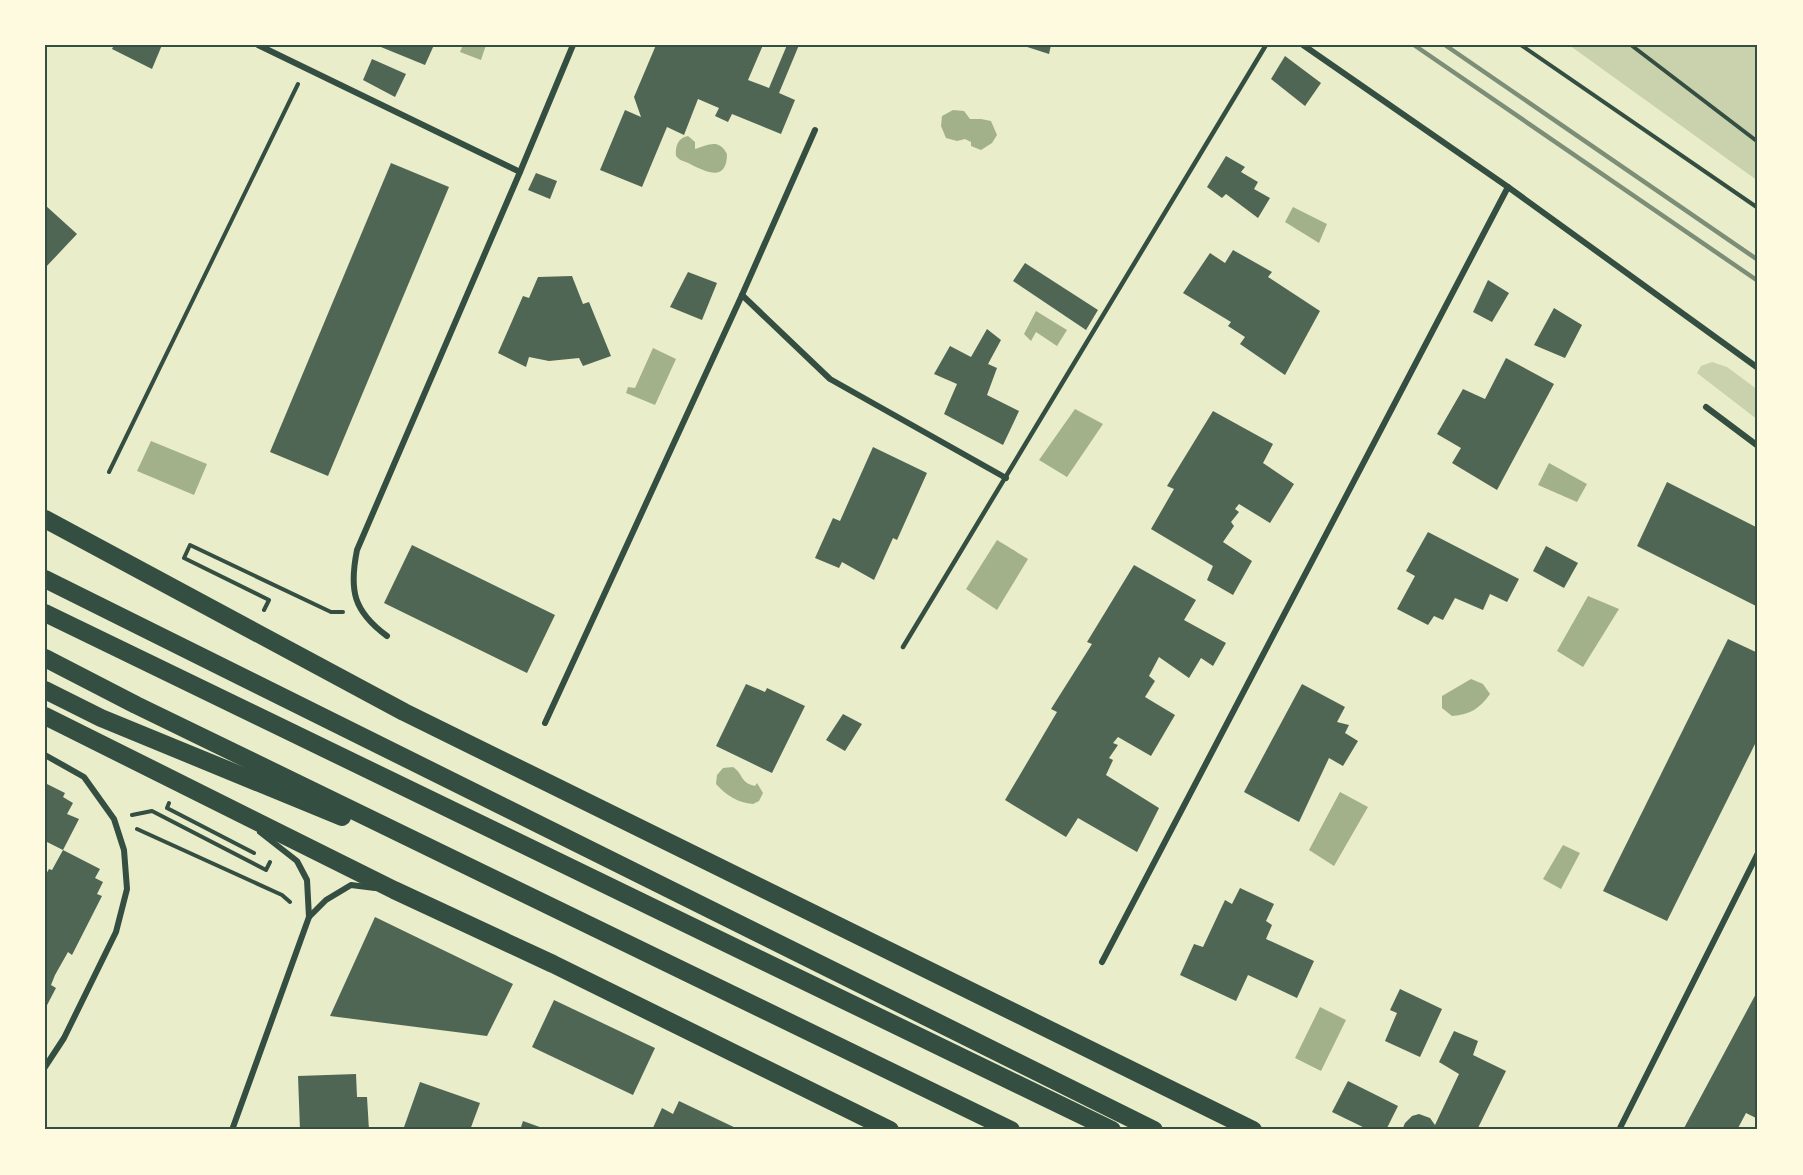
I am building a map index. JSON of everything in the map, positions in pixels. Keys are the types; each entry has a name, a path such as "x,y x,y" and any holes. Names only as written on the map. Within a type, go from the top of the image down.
{"highway":[{"path":"45,519 405,712 1253,1130"},
{"path":"45,579 1154,1130"},
{"path":"45,613 1112,1130"},
{"path":"45,658 136,705 1011,1130"},
{"path":"45,690 101,718 500,881"},
{"path":"45,716 394,890 553,964 890,1130"}],"street":[{"path":"258,45 520,171"},
{"path":"387,636 372,625 359,609 354,584 357,550 573,45"},
{"path":"1303,45 1508,187 1758,368"},
{"path":"544,723 742,295 815,130"},
{"path":"1102,962 1508,187"},
{"path":"742,295 830,378 1006,478"},
{"path":"1706,407 1758,446"},
{"path":"45,755 84,777 114,819 124,850 127,889 116,932 64,1038 45,1067"},
{"path":"226,805 297,861 307,880 309,917 232,1130"},
{"path":"1619,1130 1758,853"},
{"path":"309,917 326,900 351,885 394,890"}],"lane":[{"path":"903,647 1266,45"}],"path":[{"path":"1521,45 1758,208"},
{"path":"1631,45 1758,142"},
{"path":"109,472 306,68"},
{"path":"114,819 152,811"},
{"path":"114,819 282,896 309,917"}],"shaded area":[{"path":"463,45 486,45 481,60 460,52"},
{"path":"1569,45 1758,45 1758,181"},
{"path":"953,110 964,111 970,119 991,121 997,135 992,143 981,150 971,146 971,142 965,139 957,141 946,138 941,126 942,116"},
{"path":"688,136 695,142 695,149 717,144 724,149 727,154 724,168 716,173 710,172 678,158 676,152 678,143"},
{"path":"1293,207 1327,224 1319,243 1285,222"},
{"path":"1036,311 1067,330 1057,346 1036,332 1031,341 1024,334"},
{"path":"653,348 676,359 655,405 626,393 628,387 635,388"},
{"path":"1712,362 1727,367 1758,390 1758,420 1697,373 1701,366"},
{"path":"1075,409 1103,424 1067,477 1039,460"},
{"path":"151,441 207,464 194,495 137,471"},
{"path":"1549,463 1587,484 1577,502 1538,485"},
{"path":"997,540 1028,559 997,610 966,589"},
{"path":"1588,596 1619,609 1583,667 1557,651"},
{"path":"1471,679 1483,684 1490,694 1474,710 1452,716 1442,708 1442,696"},
{"path":"733,767 750,785 755,786 757,783 763,793 759,801 753,804 737,800 716,784 717,775 723,768"},
{"path":"1340,792 1368,807 1334,866 1309,850"},
{"path":"1563,845 1580,853 1561,889 1543,879"},
{"path":"1320,1007 1346,1020 1321,1071 1295,1058"}],"building":[{"path":"114,45 162,45 152,69 112,49"},
{"path":"376,45 434,45 425,65"},
{"path":"656,45 763,45 748,80 769,88 787,45 799,45 779,93 795,100 781,134 732,114 728,122 715,116 719,108 698,99 684,135 667,127 642,187 600,170 625,110 641,117 634,97"},
{"path":"1021,45 1051,45 1049,54"},
{"path":"1285,56 1321,83 1305,106 1271,79"},
{"path":"372,59 406,74 395,97 363,80"},
{"path":"1226,156 1245,167 1241,172 1258,182 1254,189 1270,198 1258,218 1226,194 1222,198 1207,187"},
{"path":"391,163 449,187 328,476 270,452"},
{"path":"536,173 557,181 550,199 528,190"},
{"path":"45,205 77,234 45,268"},
{"path":"1233,250 1272,272 1268,277 1320,311 1285,375 1240,344 1245,337 1228,326 1231,322 1183,293 1210,253 1225,263"},
{"path":"1025,263 1098,310 1086,330 1013,281"},
{"path":"688,272 717,283 702,320 670,307"},
{"path":"572,276 583,304 589,302 611,356 583,366 579,358 549,361 529,357 526,367 498,353 523,296 529,298 538,277"},
{"path":"1488,280 1509,293 1492,322 1473,312"},
{"path":"1554,308 1582,325 1565,358 1534,345"},
{"path":"987,329 1001,340 988,364 997,368 987,395 1019,411 1003,445 944,414 957,384 934,374 950,346 971,357"},
{"path":"1506,358 1554,384 1497,490 1452,463 1461,448 1437,434 1463,389 1485,399"},
{"path":"1213,411 1273,444 1263,463 1294,484 1270,523 1239,504 1235,509 1239,512 1231,522 1234,526 1223,542 1252,561 1233,595 1207,580 1213,566 1151,529 1174,489 1167,486"},
{"path":"873,447 927,473 897,540 893,538 874,580 842,562 839,568 815,558 833,518 840,521"},
{"path":"1667,482 1758,528 1758,607 1637,546"},
{"path":"1428,532 1519,579 1507,602 1490,594 1483,610 1455,598 1443,620 1434,616 1428,625 1397,609 1415,576 1406,571"},
{"path":"412,545 555,615 527,673 384,603"},
{"path":"1546,546 1578,563 1564,588 1533,571"},
{"path":"1134,565 1196,600 1184,620 1226,643 1213,666 1201,658 1189,678 1159,657 1149,676 1155,681 1145,697 1175,715 1151,756 1118,737 1113,743 1118,745 1109,758 1113,760 1106,775 1159,808 1137,852 1078,818 1066,837 1005,800 1057,712 1051,709 1092,644 1087,642"},
{"path":"1728,639 1758,653 1758,738 1667,921 1603,891"},
{"path":"746,684 765,692 767,688 805,706 772,773 716,746"},
{"path":"1302,684 1345,707 1337,722 1349,725 1345,733 1358,741 1343,766 1329,758 1299,822 1244,792"},
{"path":"843,714 862,724 845,751 826,740"},
{"path":"45,783 65,793 63,797 73,803 67,814 79,819 63,850 45,841"},
{"path":"63,850 100,869 95,878 103,882 97,894 102,896 72,955 68,952 55,975 51,985 56,988 45,1009 45,876 49,869 52,870"},
{"path":"1240,888 1274,904 1266,921 1272,925 1266,939 1314,961 1297,998 1248,975 1236,1001 1180,975 1194,944 1203,947 1225,900 1232,904"},
{"path":"375,917 513,984 487,1036 330,1016"},
{"path":"1400,989 1442,1009 1420,1057 1385,1041 1397,1013 1390,1010"},
{"path":"1758,990 1758,1119 1746,1113 1737,1130 1683,1130"},
{"path":"554,1000 655,1048 633,1095 532,1047"},
{"path":"1454,1031 1478,1041 1473,1055 1506,1071 1477,1130 1402,1130 1412,1116 1419,1114 1430,1118 1435,1125 1459,1074 1439,1062"},
{"path":"356,1074 357,1097 367,1097 369,1130 300,1130 298,1076"},
{"path":"1348,1081 1398,1106 1386,1130 1369,1130 1332,1112"},
{"path":"420,1082 480,1103 470,1130 403,1130"},
{"path":"679,1101 740,1130 652,1130 662,1108 673,1114"},
{"path":"523,1121 548,1130 520,1130"}],"railway":[{"path":"1414,45 1758,281"},
{"path":"1445,45 1758,260"}]}
